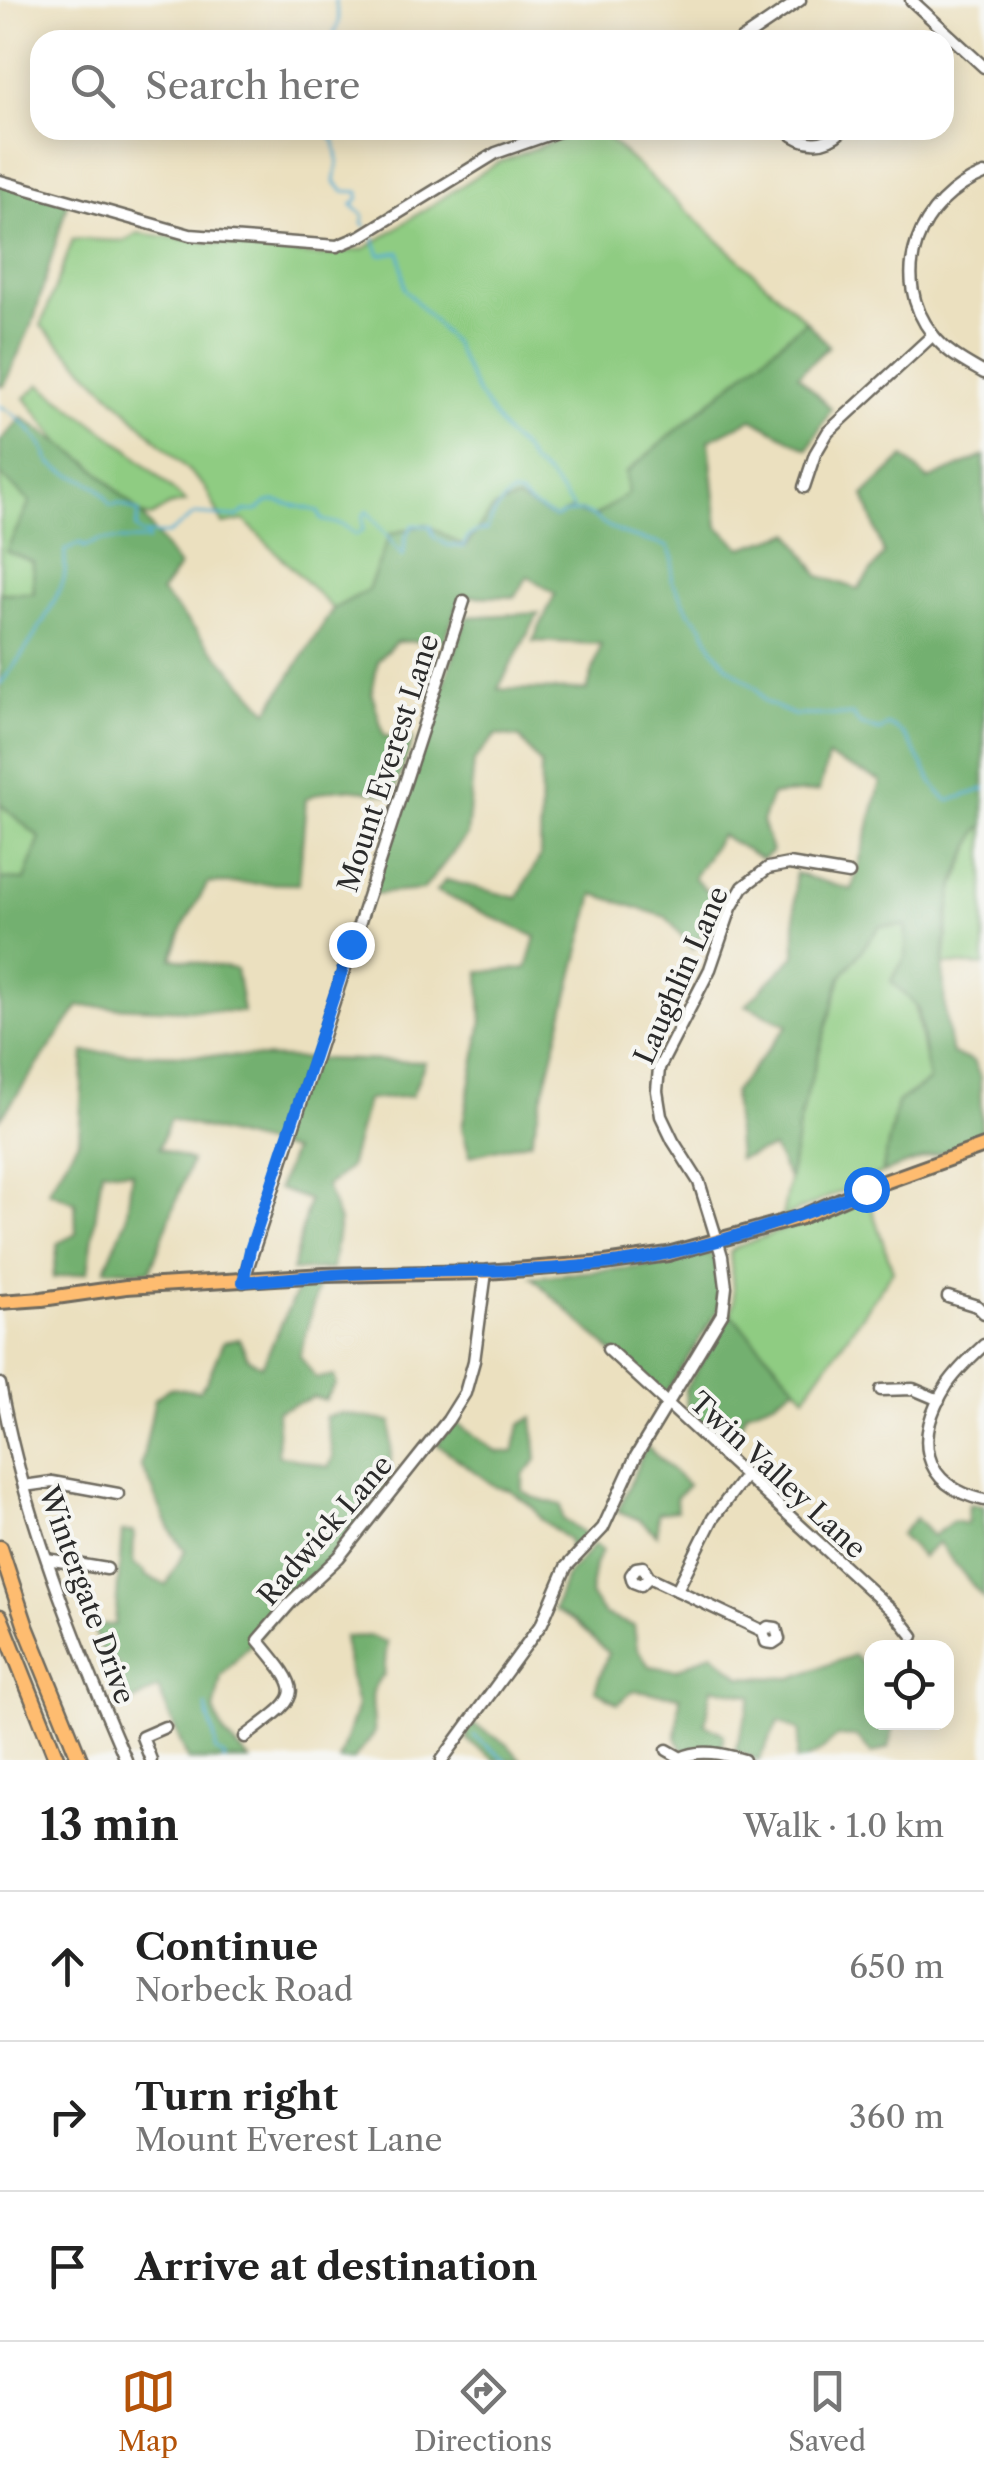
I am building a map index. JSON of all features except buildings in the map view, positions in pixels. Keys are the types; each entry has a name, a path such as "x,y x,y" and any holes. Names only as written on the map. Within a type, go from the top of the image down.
{"highway":[{"path":"0,1548 26,1627 80,1760"},
{"path":"0,1617 57,1760"}],"main road":[{"path":"0,1302 126,1287 324,1274 486,1272 668,1254 801,1216 984,1146"}],"street":[{"path":"756,30 800,0"},
{"path":"911,0 943,30"},
{"path":"954,40 984,68"},
{"path":"0,181 190,234 337,246 362,236 496,152 532,140"},
{"path":"798,140 812,144 828,140"},
{"path":"984,174 947,194 922,227 912,284 916,302 933,335 952,354 984,373"},
{"path":"804,487 815,454 828,432 933,335"},
{"name":"Mount Everest Lane","path":"243,1282 250,1250 407,784 464,601"},
{"name":"Laughlin Lane","path":"442,1760 542,1623 566,1567 603,1528 636,1456 723,1312 726,1287 717,1240 700,1182 672,1142 661,1116 657,1080 663,1057 710,969 736,897 751,879 768,868 789,864 849,874"},
{"name":"Radwick Lane","path":"245,1738 289,1704 293,1692 288,1676 258,1640 339,1557 448,1420 464,1393 474,1360 486,1272"},
{"path":"948,1297 984,1312"},
{"path":"984,1344 957,1372 940,1400 929,1431 932,1466 948,1488 984,1500"},
{"name":"Twin Valley Lane","path":"608,1350 894,1612 914,1636"},
{"name":"Wintergate Drive","path":"0,1384 24,1486 47,1558 87,1670 126,1760"},
{"path":"881,1390 914,1390 940,1400"},
{"path":"677,1590 712,1518 745,1476"},
{"path":"24,1486 52,1482 118,1494"},
{"path":"47,1558 107,1569"},
{"path":"649,1577 764,1631"},
{"path":"151,1760 142,1737 165,1727"},
{"path":"667,1750 680,1759 706,1753 744,1760"}],"green space":[{"path":"557,140 610,140 806,321 626,473 628,494 594,517 581,511 555,518 542,511 494,508 465,547 426,524 391,534 368,590 333,609 244,520 223,524 205,487 41,326 73,239 124,241 138,233 318,256 364,249 495,164"},
{"path":"0,181 68,200 34,319 4,386 0,386"},
{"path":"806,321 829,346 798,375 831,409 808,449 752,419 709,440 718,527 742,548 791,533 819,576 858,589 884,554 864,495 904,457 928,480 984,456 984,827 979,829 954,887 944,974 952,1054 973,1061 980,1077 982,1138 882,1173 897,1103 929,1081 918,1007 891,981 906,956 906,926 880,926 841,977 801,1114 789,1180 773,1148 738,1159 733,1093 788,1025 746,1005 795,955 795,873 852,890 881,781 828,757 819,791 772,795 762,822 772,851 762,859 721,835 694,877 718,903 693,949 666,917 594,894 531,1141 470,1156 462,1128 482,1022 480,972 527,968 536,937 436,891 446,880 517,898 540,857 541,765 520,738 496,735 474,761 467,835 423,890 371,894 467,617 539,613 498,689 587,690 601,644 533,641 555,594 528,576 515,597 461,596 445,640 396,642 378,660 372,693 384,736 413,738 393,796 338,789 306,799 299,884 208,883 184,925 172,958 236,969 243,1012 79,1006 0,1119 0,879 25,880 40,838 0,804 0,593 34,593 33,562 6,551 30,502 0,474 0,442 22,417 90,464 142,515 179,567 161,592 268,711 333,609 368,590 390,534 426,524 465,547 494,508 517,499 555,518 570,510 594,517 628,494 626,473"},
{"path":"40,384 128,449 186,502 169,506 151,517 142,515 90,464 62,445 25,398"},
{"path":"0,474 30,502 34,593 0,593"},
{"path":"0,804 40,838 25,881 0,879"},
{"path":"984,827 984,966 944,964 952,892 979,828"},
{"path":"880,926 906,926 906,956 929,1081 897,1103 882,1173 782,1218 801,1114 841,977"},
{"path":"84,1052 425,1062 412,1096 367,1100 349,1168 326,1186 339,1222 332,1269 292,1271 309,1200 278,1189 292,1151 170,1119 159,1148 191,1161 150,1271 105,1269 126,1220 132,1172 102,1170 88,1272 53,1278 58,1243 76,1234 75,1202 48,1191 79,1139"},
{"path":"868,1198 893,1271 805,1396 731,1314 734,1300 730,1252"},
{"path":"708,1253 715,1258 723,1291 718,1310 662,1399 532,1277 640,1267"},
{"path":"318,1286 300,1356 316,1378 334,1376 336,1384 325,1400 314,1397 277,1411 278,1455 328,1467 333,1458 325,1417 341,1413 392,1422 390,1481 329,1559 221,1676 214,1711 224,1734 250,1760 188,1760 158,1688 122,1708 120,1667 101,1649 92,1624 115,1625 122,1532 134,1532 133,1564 146,1576 166,1585 185,1550 171,1530 141,1466 155,1399 169,1388 199,1391 223,1342 239,1339 248,1358 262,1366 298,1288"},
{"path":"731,1314 796,1386 774,1401 746,1412 737,1435 723,1446 687,1409 685,1389"},
{"path":"533,1417 537,1460 523,1475 523,1491 561,1505 563,1519 589,1536 570,1555 569,1540 542,1520 534,1508 510,1490 496,1487 437,1444 455,1422 497,1452 514,1452 520,1425"},
{"path":"646,1446 688,1485 676,1498 677,1511 658,1513 657,1535 640,1520 618,1511"},
{"path":"969,1504 984,1506 984,1599 938,1543 922,1557 900,1535 916,1518 933,1536 953,1521 967,1524"},
{"path":"595,1544 602,1550 590,1595 605,1615 634,1626 637,1648 649,1666 676,1670 712,1653 741,1677 792,1678 854,1655 864,1666 864,1730 893,1730 889,1748 872,1754 857,1737 837,1736 814,1756 796,1760 800,1731 779,1721 759,1760 735,1751 752,1696 712,1687 705,1724 724,1734 722,1749 682,1750 676,1737 680,1696 633,1691 618,1704 595,1690 608,1653 575,1622 554,1610 565,1578"},
{"path":"370,1636 387,1642 384,1675 373,1694 374,1734 353,1760 339,1760 357,1706 344,1637"},
{"path":"474,1725 507,1744 521,1760 495,1760 467,1740 467,1731"}],"waterway":[{"path":"335,0 339,22 335,30"},
{"path":"334,140 338,160 335,183 344,191 359,192 352,205 364,216 362,223 366,226"},
{"path":"373,236 380,255 400,252 405,289 454,344 476,391 507,436 549,477 573,508"},
{"path":"0,406 26,425 53,465 91,483 110,505 120,504 139,512 136,528 146,534"},
{"path":"0,684 57,596 64,579 65,550 81,543 83,547 100,540 148,540 146,534 168,534 195,514 236,517 275,501 318,511 322,520 343,525 356,535 363,530 367,511 403,556 406,536 413,525 430,526 434,537 447,545 463,547 472,534 487,530 497,510 512,494 520,495 555,518 583,512 621,533 668,547 673,559 672,580 689,612 727,666 757,689 765,702 794,715 853,715 860,725 880,731 888,725 898,730 933,784 949,801 984,789"},
{"path":"206,1706 216,1751 224,1760"},
{"path":"474,1736 506,1760"}],"route":[{"path":"351,944 250,1250 243,1282 324,1274 486,1272 668,1254 801,1216 866,1189"}]}
